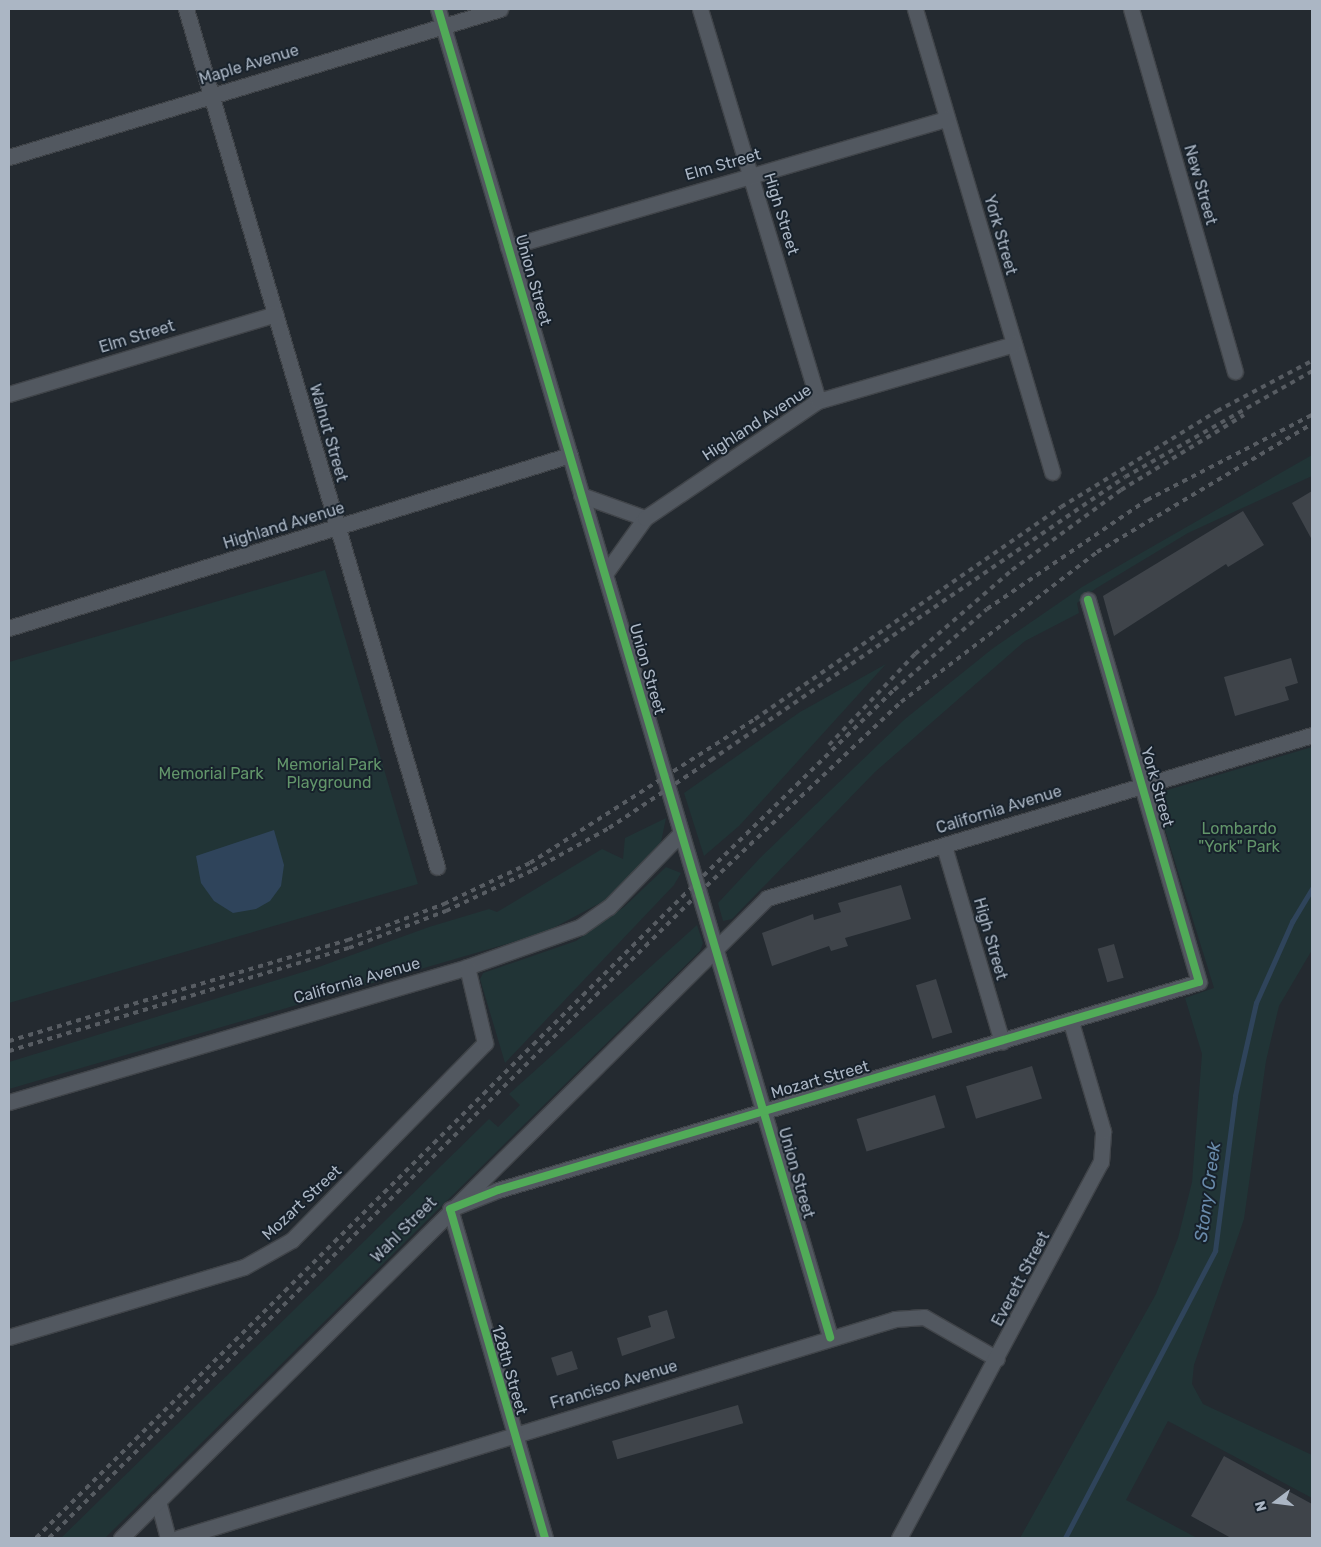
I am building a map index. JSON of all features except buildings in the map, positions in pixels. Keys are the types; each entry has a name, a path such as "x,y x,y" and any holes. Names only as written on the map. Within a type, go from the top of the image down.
{"street":[{"name":"Walnut Street","path":"186,9 437,867"},
{"name":"Union Street","path":"438,9 830,1337"},
{"name":"Maple Avenue","path":"9,157 500,9"},
{"name":"High Street","path":"700,9 818,401"},
{"name":"York Street","path":"915,9 1052,472"},
{"name":"New Street","path":"1131,9 1235,371"},
{"name":"Elm Street","path":"508,247 947,119"},
{"name":"Elm Street","path":"9,394 275,314"},
{"name":"Highland Avenue","path":"605,574 645,518 818,401 1014,344"},
{"name":"Highland Avenue","path":"9,628 570,455"},
{"path":"582,495 645,518"},
{"name":"York Street","path":"1088,600 1200,982"},
{"name":"California Avenue","path":"716,950 767,898 1312,735"},
{"name":"California Avenue","path":"9,1102 467,967 580,927 610,907 681,833"},
{"name":"High Street","path":"944,846 1002,1042"},
{"name":"Wahl Street","path":"122,1538 450,1209 716,950"},
{"name":"Mozart Street","path":"9,1337 270,1257 292,1240 485,1043 467,967"},
{"name":"Mozart Street","path":"450,1209 498,1190 1071,1022 1200,982"},
{"name":"Everett Street","path":"899,1538 1101,1162 1103,1131 1071,1022"},
{"name":"128th Street","path":"450,1209 544,1538"},
{"name":"Francisco Avenue","path":"178,1538 830,1337 910,1316 924,1317 997,1358"},
{"path":"158,1502 168,1538"}],"green space":[{"path":"1312,455 1312,476 1188,533 1095,589 1077,603 1079,613 1025,641 875,772 732,919 723,921 718,903 760,858 905,719 992,649 1082,587"},
{"name":"Memorial Park","path":"325,570 418,884 9,1003 9,662"},
{"path":"886,664 739,826 704,856 684,793 800,712"},
{"name":"Lombardo \"York\" Park","path":"1312,747 1312,950 1279,1006 1266,1061 1244,1219 1194,1365 1192,1384 1203,1404 1312,1455 1312,1498 1168,1421 1126,1500 1197,1538 1020,1538 1156,1294 1178,1238 1192,1182 1202,1054 1185,998 1214,988 1154,794"},
{"path":"666,818 661,842 613,896 544,933 9,1089 9,1062 316,968 429,927 489,909 497,912 602,849 623,859 625,838"},
{"path":"666,867 681,873 674,885 505,1063 480,979 483,973 576,941 624,907"},
{"path":"697,925 703,943 700,951 105,1538 61,1538 489,1119 498,1127 520,1105 509,1094"}],"water":[{"path":"274,830 284,865 281,886 270,901 256,909 233,913 214,901 201,883 196,856"}],"waterway":[{"name":"Stony Creek","path":"1065,1538 1215,1251 1235,1096 1256,1003 1292,922 1312,889"}],"railway":[{"path":"9,1041 348,940 444,904 530,863 755,719 1061,507 1217,411 1312,361"},
{"path":"9,1051 349,948 446,911 533,870 609,828 1125,477 1312,371"},
{"path":"829,745 915,654 1012,570 1121,490 1244,415"},
{"path":"36,1538 696,883 894,690 987,609 1147,500 1312,415"},
{"path":"49,1538 699,893 901,702 1097,552 1312,424"}],"cycle path":[{"path":"438,9 830,1337"},
{"path":"545,1538 450,1209 498,1190 1199,982 1088,600"}],"park label":[{"name":"Memorial Park Playground","path":"329,774"}]}
